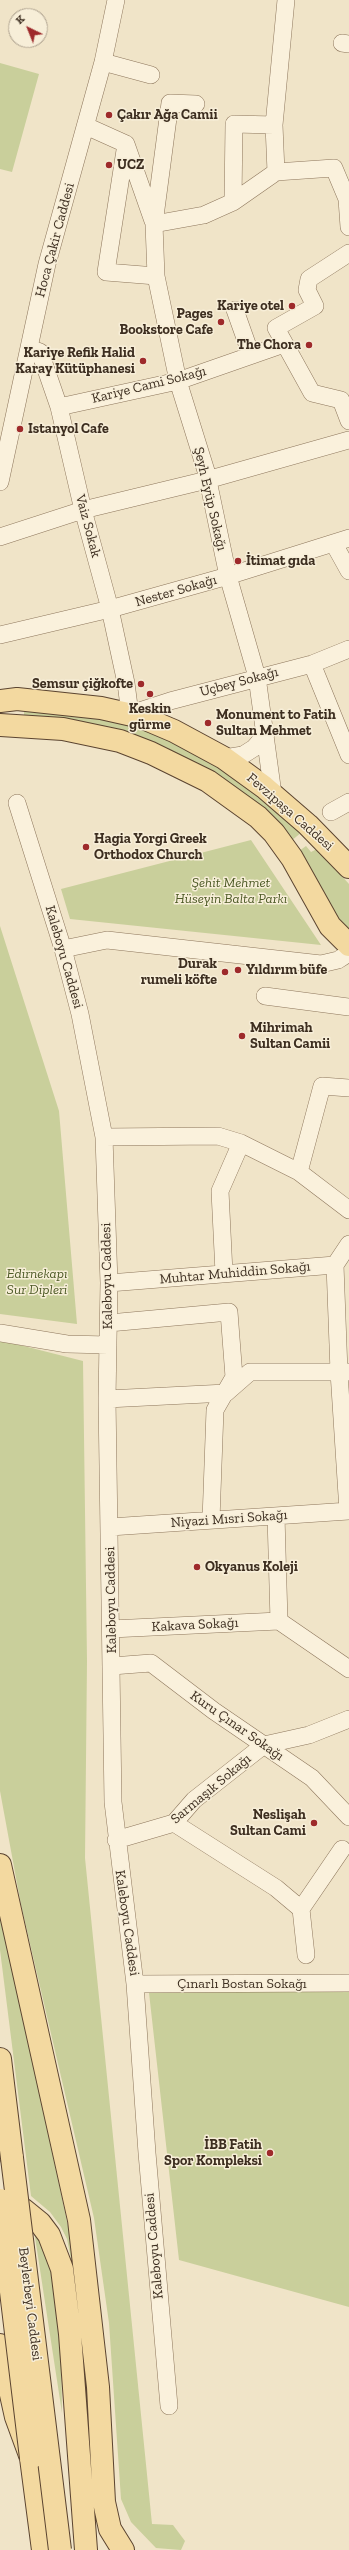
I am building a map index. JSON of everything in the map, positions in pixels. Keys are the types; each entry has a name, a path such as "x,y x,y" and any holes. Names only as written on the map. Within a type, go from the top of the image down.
{"main road":[{"name":"Fevzipaşa Caddesi","path":"6,699 80,705 130,714 174,731 224,758 273,794 308,825 349,867"},
{"name":"Fevzipaşa Caddesi","path":"6,727 63,729 120,741 151,753 208,781 258,817 274,833 290,854 330,926 349,946"},
{"path":"0,1865 79,2220 98,2387 104,2502 110,2529 123,2550"},
{"name":"Beylerbeyi Caddesi","path":"0,2059 60,2550"},
{"path":"0,2200 12,2204 29,2213 49,2235 62,2269 70,2334 86,2550"},
{"name":"Beylerbeyi Caddesi","path":"0,2200 40,2544"},
{"path":"0,2345 16,2417 31,2458"}],"street":[{"name":"Hoca Çakir Caddesi","path":"0,482 47,264 103,62 116,0"},
{"path":"276,172 274,125 286,0"},
{"path":"103,62 151,75"},
{"path":"154,224 170,103 196,104"},
{"path":"233,202 234,124 274,125"},
{"path":"86,126 126,144 154,224"},
{"path":"126,144 106,272 156,276"},
{"path":"154,224 204,215 233,202 276,172 334,168 348,198 349,227"},
{"name":"Şeyh Eyüp Sokağı","path":"154,224 156,276 178,381 207,480 228,576 257,677 273,794"},
{"path":"349,252 309,279 307,290 315,306 276,328 312,393 342,400 349,421"},
{"path":"235,310 251,355"},
{"name":"Kariye Cami Sokağı","path":"59,407 178,381 284,344"},
{"name":"Vaiz Sokak","path":"29,348 40,352 59,407 83,510 110,609 126,683 130,714"},
{"path":"0,538 83,510 207,480 349,440"},
{"path":"342,541 349,571"},
{"name":"Nester Sokağı","path":"0,636 110,609 228,576 342,541"},
{"name":"Uçbey Sokağı","path":"130,714 170,701 257,677 312,664 349,649"},
{"path":"312,664 349,755"},
{"path":"224,758 243,755 254,748 266,734"},
{"path":"331,812 349,802"},
{"name":"Kaleboyu Caddesi","path":"17,803 63,948 80,1014 104,1136 109,1283 107,1399 110,1527 108,1553 112,1666 113,1802 116,1840 135,1984 147,2153 169,2406"},
{"path":"63,948 107,940 321,964 338,960 349,953"},
{"path":"265,996 349,1007"},
{"path":"299,1172 322,1086 349,1088"},
{"path":"104,1136 218,1136 241,1144 299,1172 349,1210"},
{"path":"224,1273 220,1191 241,1144"},
{"path":"349,1244 335,1265 344,1372 349,1511"},
{"name":"Muhtar Muhiddin Sokağı","path":"109,1283 335,1265"},
{"path":"109,1323 229,1312 234,1377 215,1410 210,1520"},
{"path":"0,1333 67,1344 108,1345"},
{"path":"107,1399 226,1393 250,1372 344,1372"},
{"name":"Niyazi Mısri Sokağı","path":"110,1527 349,1511"},
{"path":"276,1516 279,1621 349,1669"},
{"name":"Kakava Sokağı","path":"111,1629 279,1621"},
{"name":"Kuru Çınar Sokağı","path":"112,1666 151,1663 214,1711 312,1778 349,1817"},
{"name":"Sarmaşık Sokağı","path":"116,1840 174,1823 194,1800 264,1745 308,1735 349,1719"},
{"path":"174,1823 276,1888 301,1909"},
{"path":"306,1955 301,1909 342,1850"},
{"name":"Çınarlı Bostan Sokağı","path":"135,1984 349,1983"}],"green space":[{"path":"0,63 39,74 12,172 0,169"},
{"path":"24,710 105,719 150,732 171,741 201,757 247,786 302,832 291,841 240,794 24,718"},
{"name":"Şehit Mehmet Hüseyin Balta Parkı","path":"251,840 321,945 70,919 61,889"},
{"path":"306,846 311,852 317,849 349,884 349,932 337,920 299,851"},
{"name":"Edirnekapı Sur Dipleri","path":"0,926 59,1111 77,1324 0,1314"},
{"path":"0,1340 83,1361 87,1661 85,1858 152,2524 173,2525 185,2541 181,2550 156,2548 131,2522 121,2499 109,2323 94,2218 21,1905 0,1791"},
{"path":"0,1906 76,2264 72,2264 67,2239 61,2227 50,2212 31,2196 0,1950"},
{"path":"147,1975 349,1978 349,2307 179,2260"},
{"path":"33,2224 53,2257 61,2336 62,2413"}],"place":[{"name":"Çakır Ağa Camii","path":"109,115"},
{"name":"UCZ","path":"109,165"},
{"name":"Kariye otel","path":"292,306"},
{"name":"Pages Bookstore Cafe","path":"221,322"},
{"name":"The Chora","path":"309,345"},
{"name":"Kariye Refik Halid Karay Kütüphanesi","path":"143,361"},
{"name":"Istanyol Cafe","path":"20,429"},
{"name":"İtimat gıda","path":"238,561"},
{"name":"Semsur çiğkofte","path":"141,684"},
{"name":"Keskin gürme","path":"150,694"},
{"name":"Monument to Fatih Sultan Mehmet","path":"208,723"},
{"name":"Hagia Yorgi Greek Orthodox Church","path":"86,847"},
{"name":"Yıldırım büfe","path":"238,970"},
{"name":"Durak rumeli köfte","path":"225,972"},
{"name":"Mihrimah Sultan Camii","path":"242,1036"},
{"name":"Okyanus Koleji","path":"197,1567"},
{"name":"Neslişah Sultan Cami","path":"314,1823"},
{"name":"İBB Fatih Spor Kompleksi","path":"270,2153"}]}
